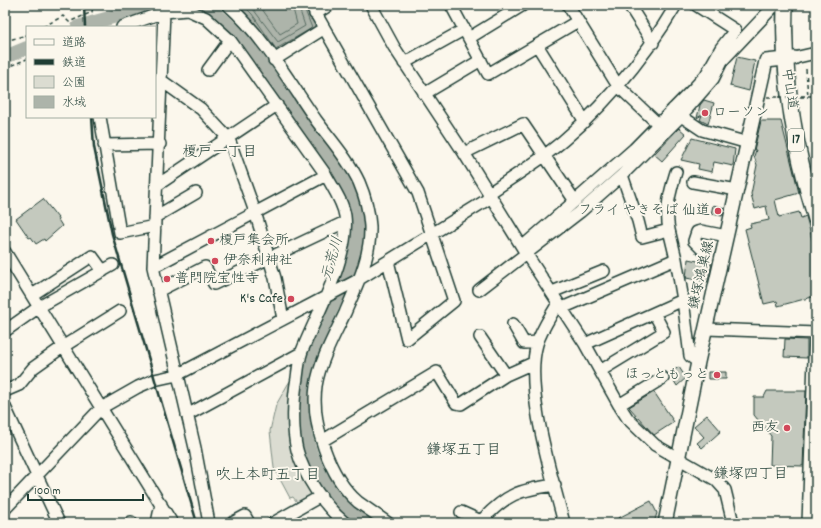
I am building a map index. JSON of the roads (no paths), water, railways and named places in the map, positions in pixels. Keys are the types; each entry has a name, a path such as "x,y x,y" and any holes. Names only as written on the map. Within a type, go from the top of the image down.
{"highway":[{"name":"中山道","path":"784,5 797,145 816,219"},
{"name":"中山道","path":"793,5 789,59 803,97 806,143 816,187"}],"main road":[{"name":"鎌塚鴻巣線","path":"665,523 698,362 766,61 789,59"}],"street":[{"path":"228,5 241,17 274,60 358,181 368,209 370,227 368,247 358,280 326,355 316,386 317,415 322,441 328,459 357,501 388,523"},
{"path":"329,5 313,9 323,29 418,193 454,302 407,339 388,261"},
{"path":"371,5 404,63 464,153 489,196 585,344 628,419 654,445 678,460 716,480 725,490 733,523"},
{"path":"451,5 488,74 578,21"},
{"path":"404,63 467,34 523,5"},
{"path":"568,5 618,86 658,124"},
{"path":"629,5 653,43"},
{"path":"5,509 101,408 151,381 177,375 358,280 431,235 489,196 544,156 584,120 618,86 653,43 676,5"},
{"path":"479,290 524,251 622,175 677,113 706,75 721,48 735,30 696,5"},
{"path":"524,251 575,201 634,149 658,124 677,113 713,79 722,61 775,5"},
{"path":"124,26 164,12 188,10 206,18 230,40 326,175 337,194 345,215 342,250 338,265 301,353 293,400 297,450 309,476 321,496 345,523"},
{"path":"164,12 158,81 160,144 156,186 153,267 210,523"},
{"path":"274,60 323,29"},
{"path":"208,70 230,40"},
{"path":"537,45 584,120"},
{"path":"789,59 816,54"},
{"path":"424,94 481,60"},
{"path":"158,81 201,109 229,139 256,212 283,319"},
{"path":"156,186 229,139 277,105"},
{"path":"677,113 702,130 748,143"},
{"path":"100,118 120,233 155,222 196,192"},
{"path":"464,153 523,124 575,201"},
{"path":"104,145 160,144"},
{"path":"676,172 669,196 666,217 676,259 690,356 698,362"},
{"path":"153,267 326,175"},
{"path":"622,175 642,237 669,230"},
{"path":"693,182 738,190"},
{"path":"158,291 205,267 214,284 345,222"},
{"path":"703,250 694,241 697,232 701,231 727,236"},
{"path":"5,252 172,523"},
{"path":"32,295 92,256 102,271"},
{"path":"564,523 538,414 533,363 537,342 560,306 676,259"},
{"path":"5,331 39,306 113,265"},
{"path":"552,292 604,271"},
{"path":"585,344 683,300"},
{"path":"5,391 19,385 33,368 64,346 120,311"},
{"path":"600,371 640,345 664,332 654,313"},
{"path":"514,324 524,343 537,342"},
{"path":"706,329 816,333 808,523"},
{"path":"480,336 506,375"},
{"path":"187,415 301,353"},
{"path":"322,441 437,372 456,403 461,404 506,375 533,363"},
{"path":"619,405 664,378"},
{"path":"5,407 59,523"},
{"path":"461,512 481,521 492,508 507,497 528,489 554,485"},
{"path":"273,523 321,496"},
{"path":"157,523 161,504"},
{"path":"232,523 245,516 249,523"}],"water":[{"path":"237,5 306,5 318,26 277,53 273,53 249,17"}],"waterway":[{"name":"元荒川","path":"81,26 154,5"},
{"name":"元荒川","path":"203,5 230,26 253,53 333,163 344,182 353,205 358,231 355,254 352,265 327,318 312,358 304,389 303,418 310,453 327,485 350,512 365,523"},
{"name":"元荒川","path":"5,57 26,48"},
{"path":"303,399 312,399"}],"railway":[{"path":"84,5 85,26"},
{"path":"92,118 94,147 112,234 197,523"}],"place":[{"name":"ローソン","path":"705,113"},
{"name":"フライ やきそば 仙道","path":"718,211"},
{"name":"榎戸集会所","path":"211,241"},
{"name":"伊奈利神社","path":"215,261"},
{"name":"普門院宝性寺","path":"167,279"},
{"name":"K's Cafe","path":"291,299"},
{"name":"ほっともっと","path":"717,375"},
{"name":"西友","path":"787,428"}],"district":[{"name":"榎戸一丁目","path":"220,153"},
{"name":"鎌塚五丁目","path":"464,451"},
{"name":"鎌塚四丁目","path":"751,475"},
{"name":"吹上本町五丁目","path":"268,476"}]}
